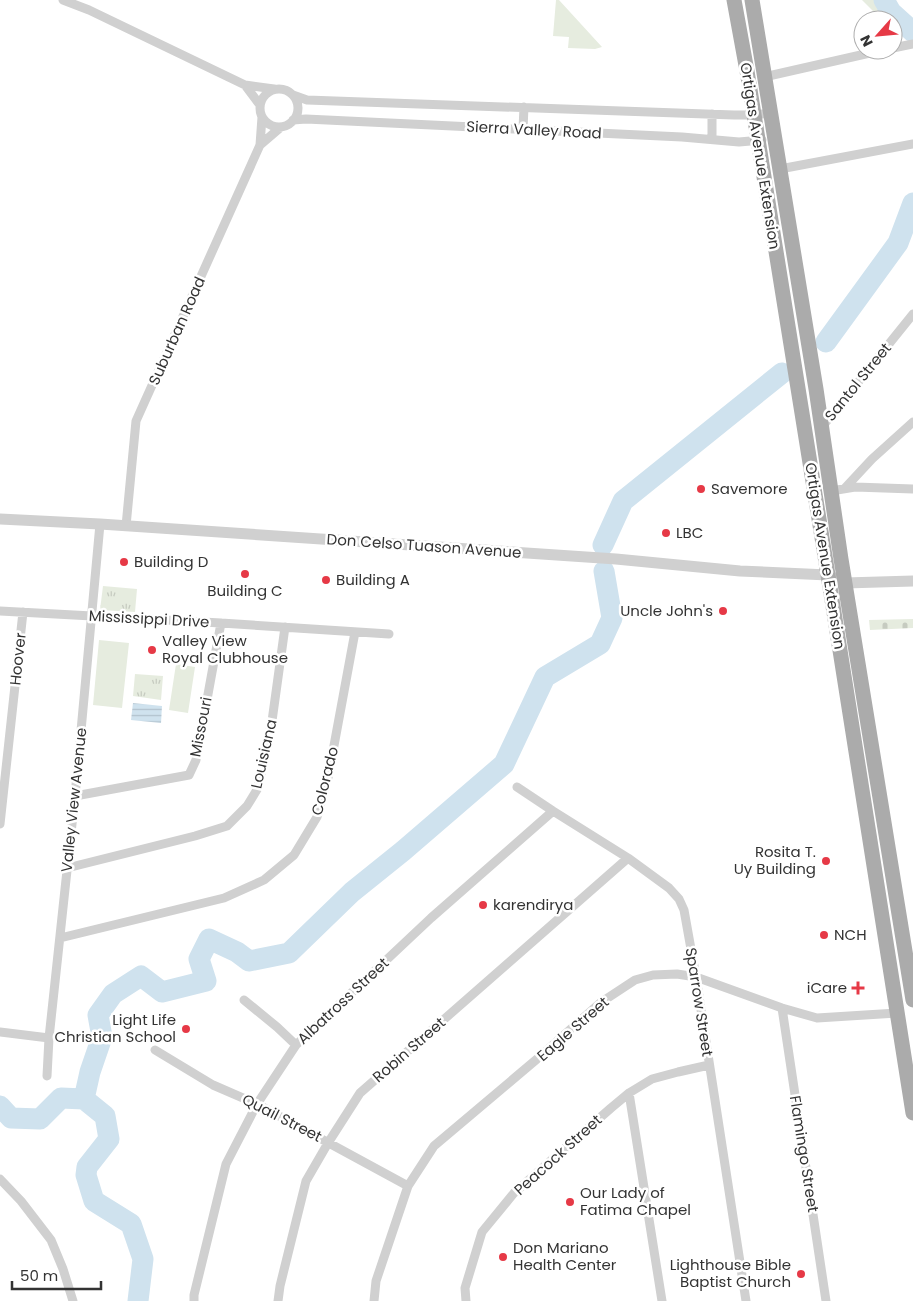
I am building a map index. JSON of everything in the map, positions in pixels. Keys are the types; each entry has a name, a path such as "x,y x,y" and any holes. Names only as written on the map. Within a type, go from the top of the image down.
{"main road":[{"name":"Ortigas Avenue Extension","path":"734,0 828,575 913,1113"},
{"name":"Ortigas Avenue Extension","path":"752,0 822,427 838,490 845,584 913,1000"}],"street":[{"path":"63,0 89,10 244,85 284,90 293,95 297,104 294,120 286,126 270,125 262,117 260,105 244,85"},
{"path":"764,77 853,57"},
{"path":"260,105 264,95 274,89"},
{"name":"Sierra Valley Road","path":"293,95 307,100 712,114 754,115 771,113"},
{"path":"523,129 524,107"},
{"path":"712,114 712,140"},
{"name":"Suburban Road","path":"126,526 136,421 260,145 262,117"},
{"name":"Sierra Valley Road","path":"294,120 306,118 739,142 775,140"},
{"name":"Suburban Road","path":"260,145 281,127"},
{"path":"780,169 913,144"},
{"name":"Santol Street","path":"822,427 913,314"},
{"path":"838,490 913,422"},
{"path":"838,490 913,489"},
{"name":"Don Celso Tuason Avenue","path":"0,519 616,559 740,571 828,575 845,584"},
{"name":"Valley View Avenue","path":"47,1076 49,1038 75,796 100,524"},
{"path":"845,584 913,581"},
{"name":"Mississippi Drive","path":"0,610 221,622 389,634"},
{"name":"Hoover","path":"0,824 23,612"},
{"name":"Missouri","path":"75,796 189,775 196,760 221,622"},
{"name":"Louisiana","path":"67,868 203,834 226,826 248,806 258,788 272,721 285,626"},
{"name":"Colorado","path":"60,938 224,898 264,880 294,855 317,817 328,778 355,632"},
{"name":"Sparrow Street","path":"517,787 628,858 669,888 684,910 746,1301"},
{"name":"Albatross Street","path":"194,1301 226,1164 257,1104 296,1045 431,918 553,811"},
{"name":"Robin Street","path":"278,1301 306,1181 360,1093 628,858"},
{"name":"Eagle Street","path":"374,1301 376,1281 408,1186 434,1146 600,1003 635,980 653,975 677,974 696,977 782,1008 817,1018 897,1012"},
{"path":"244,1000 296,1045"},
{"name":"Flamingo Street","path":"782,1008 826,1301"},
{"path":"0,1032 49,1038"},
{"name":"Quail Street","path":"155,1050 213,1085 257,1104 408,1186"},
{"name":"Peacock Street","path":"466,1301 465,1288 482,1232 514,1193 629,1093 652,1079 709,1065"},
{"path":"629,1093 662,1301"},
{"path":"0,1180 21,1201 51,1240 73,1301"}],"green space":[{"path":"556,0 559,0 602,47 595,49 568,48 569,37 553,36"},
{"path":"862,0 881,0 886,10 872,10"},
{"path":"903,27 909,33 903,36"},
{"path":"103,586 137,589 135,612 100,610"},
{"path":"913,619 913,628 870,630 869,620"},
{"path":"99,640 129,643 122,708 93,705"},
{"path":"176,664 195,667 188,713 169,710"},
{"path":"135,674 163,676 161,700 133,696"}],"water":[{"path":"133,703 162,706 161,723 131,720"}],"waterway":[{"path":"884,0 891,12 913,32"},
{"path":"826,342 898,243 913,203"},
{"path":"603,545 623,501 782,373"},
{"path":"84,1099 90,1072 102,1037 98,1015 113,994 141,976 162,992 206,981 199,959 209,939 237,952 249,961 289,953 352,892 504,764 545,677 600,644 612,618 604,571"},
{"path":"0,1106 11,1118 40,1119 61,1098 84,1099 105,1116 109,1139 87,1167 86,1175 94,1201 131,1224 143,1259 138,1301"}],"place":[{"name":"Savemore","path":"701,489"},
{"name":"LBC","path":"666,533"},
{"name":"Building D","path":"124,562"},
{"name":"Building C","path":"245,574"},
{"name":"Building A","path":"326,580"},
{"name":"Uncle John's","path":"723,611"},
{"name":"Valley View Royal Clubhouse","path":"152,650"},
{"name":"Rosita T. Uy Building","path":"826,861"},
{"name":"karendirya","path":"483,905"},
{"name":"NCH","path":"824,935"},
{"name":"iCare","path":"858,988"},
{"name":"Light Life Christian School","path":"186,1029"},
{"name":"Our Lady of Fatima Chapel","path":"570,1202"},
{"name":"Don Mariano Health Center","path":"503,1257"},
{"name":"Lighthouse Bible Baptist Church","path":"801,1274"}]}
